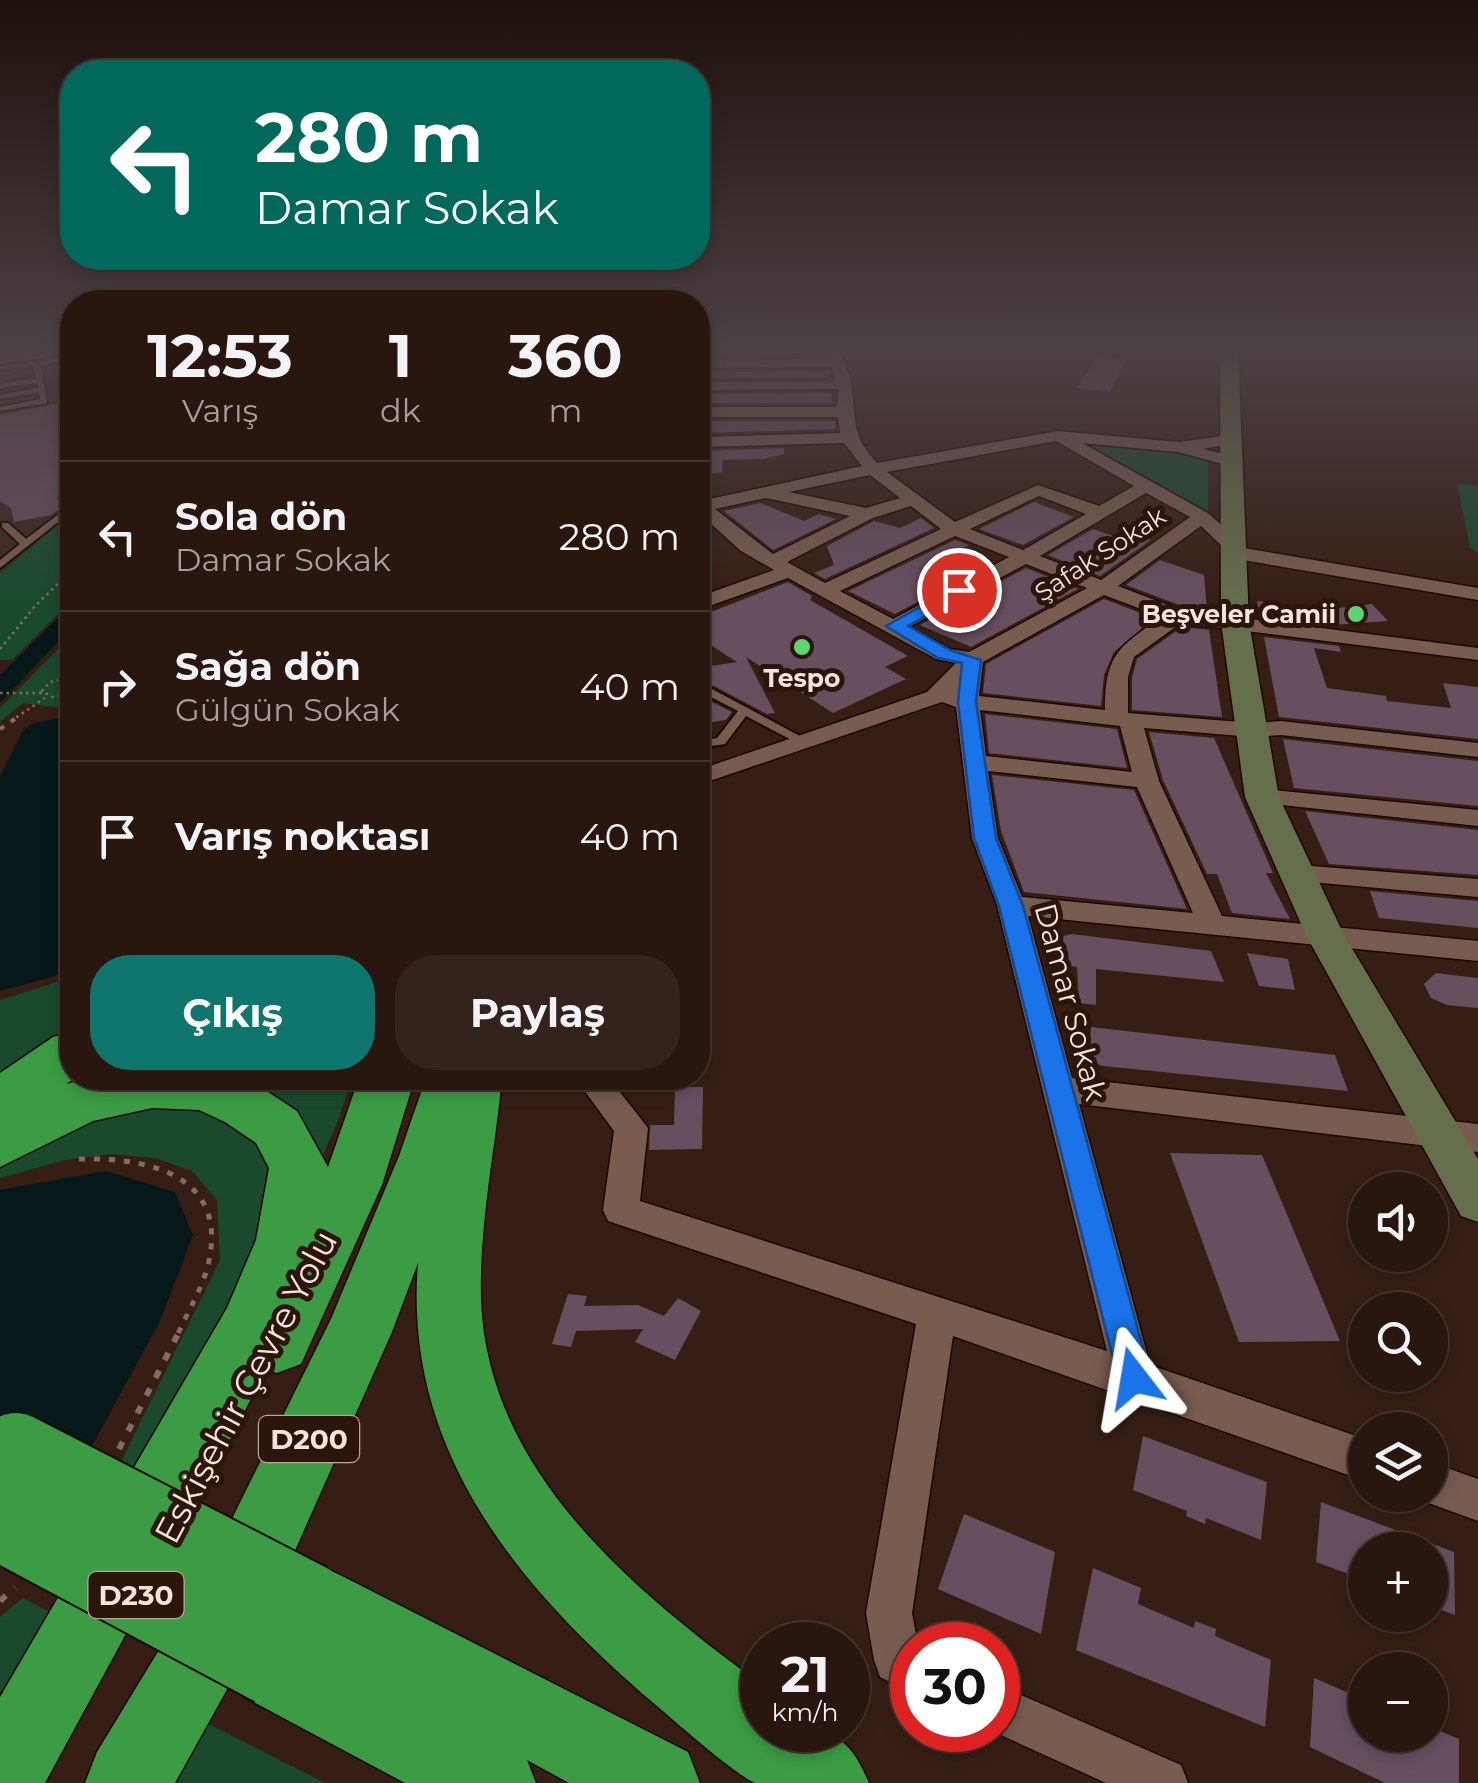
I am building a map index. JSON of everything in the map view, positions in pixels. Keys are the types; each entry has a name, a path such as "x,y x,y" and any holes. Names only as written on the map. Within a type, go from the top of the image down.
{"highway":[{"path":"2,1128 60,1065"},
{"path":"2,1128 79,1102 134,1090"},
{"path":"0,1778 254,1324 287,1240 299,1168 277,1127 245,1106 207,1090"},
{"name":"Eskişehir Çevre Yolu","path":"15,1783 80,1684 218,1452 291,1314 352,1185 383,1090"},
{"name":"Eskişehir Çevre Yolu","path":"128,1783 229,1610 360,1332 429,1156 449,1090"},
{"path":"472,1090 454,1238 450,1327 468,1412 518,1511 598,1602 826,1783"},
{"path":"0,1441 291,1635 656,1783"},
{"name":"D230","path":"8,1554 291,1635 492,1783"}],"street":[{"path":"849,434 873,469 953,529 1177,616 1478,654"},
{"path":"1229,434 1235,622 1262,797 1325,935 1478,1202"},
{"path":"710,503 1058,436 1229,450"},
{"path":"1058,436 1202,516 1231,548 1478,594"},
{"path":"710,442 850,438"},
{"path":"895,626 1023,554 1052,542 1144,487"},
{"path":"824,592 1038,490 1098,512"},
{"path":"760,492 866,514"},
{"path":"710,599 783,566 866,514 915,498"},
{"path":"710,516 737,539 824,592 944,654 972,660"},
{"name":"Şafak Sokak","path":"935,698 972,660 1105,586 1202,516"},
{"path":"1177,616 1122,655 1116,668 1123,719 1213,927"},
{"name":"Damar Sokak","path":"972,660 967,702 985,838 1011,906 1134,1378"},
{"path":"710,774 935,698 1123,719 1253,730 1281,728 1478,750"},
{"path":"977,762 1147,780"},
{"path":"1262,797 1478,818"},
{"path":"1298,874 1478,888"},
{"path":"1011,906 1478,950"},
{"path":"601,1090 631,1128 622,1210 1134,1378 1348,1454"},
{"path":"1060,1090 1478,1138"},
{"path":"891,1622 937,1314"},
{"path":"1448,1489 1478,1500"},
{"path":"1020,1719 1163,1783"}],"lane":[{"path":"0,565 60,517"},
{"path":"5,525 26,544"},
{"path":"710,692 806,742"},
{"path":"710,743 722,741 745,710"}],"path":[{"path":"0,649 60,582"},
{"path":"0,729 44,694 45,685 60,678"},
{"path":"0,692 60,694"},
{"path":"79,1160 112,1156 182,1175 210,1212 209,1261 180,1331 116,1454"},
{"path":"0,1601 8,1554"}],"shaded area":[{"path":"0,434 60,434 60,521 0,572"},
{"path":"60,616 60,640 0,703 0,675"},
{"path":"60,718 60,972 0,991 0,776 22,732 31,724"},
{"path":"106,1171 175,1192 193,1235 160,1321 93,1444 0,1557 0,1190"}],"green space":[{"path":"1086,442 1188,452 1208,461 1208,516"},
{"path":"1457,483 1478,486 1478,552 1470,548"},
{"path":"60,523 60,612 12,660 0,660 0,573"},
{"path":"60,647 60,708 23,703 0,722 0,708"},
{"path":"60,981 60,1046 0,1088 0,1000"},
{"path":"248,1090 348,1090 316,1170 275,1104"},
{"path":"200,1106 249,1130 269,1159 275,1191 262,1242 143,1481 121,1462 220,1260 217,1200 192,1171 155,1158 112,1154 65,1160 0,1178 0,1169 20,1149 97,1107"},
{"path":"23,1598 57,1616 0,1703 0,1617"},
{"path":"203,1721 325,1783 166,1783"}],"building":[{"path":"0,434 60,434 57,498 60,508 51,515 14,522 11,508 0,501"},
{"path":"784,448 784,454 723,460 722,472 710,474 710,451"},
{"path":"1034,502 1074,517 1023,545 979,529"},
{"path":"761,503 804,521 819,514 836,519 773,550 724,511"},
{"path":"921,518 934,528 825,579 814,573 834,565 827,546 874,521 900,528"},
{"path":"1093,529 1128,541 1140,534 1151,540 1100,576 1048,555"},
{"path":"955,540 969,545 942,559 973,572 895,614 848,591"},
{"path":"1160,560 1204,575 1207,610 1182,606 1126,585"},
{"path":"1026,568 1078,589 971,647 920,625"},
{"name":"Tespo","path":"788,582 812,596 810,600 908,656 885,667 906,679 833,713 746,657 775,713 767,714 710,686 710,666 737,662 710,645 710,612"},
{"path":"1104,599 1154,618 1114,652 1104,675 1101,706 983,693 986,664"},
{"path":"1257,601 1322,610 1372,604 1388,621 1332,625 1260,616"},
{"path":"1182,627 1209,630 1222,717 1132,710 1132,678 1137,659"},
{"path":"1264,637 1339,646 1341,652 1314,648 1327,688 1386,696 1387,701 1451,708 1443,683 1478,687 1478,739 1279,717"},
{"path":"710,701 732,712 726,720 710,722"},
{"path":"985,714 1117,729 1127,768 989,753"},
{"path":"1149,732 1214,738 1273,873 1266,873 1290,919 1232,913 1217,874 1207,874 1163,780"},
{"path":"1283,739 1478,761 1478,806 1294,788"},
{"path":"992,775 1134,790 1187,909 1024,892 1001,831"},
{"path":"1305,811 1478,830 1478,875 1329,864"},
{"path":"1370,891 1478,901 1478,928 1379,918"},
{"path":"1063,936 1211,951 1224,982 1096,969 1096,1005 1079,1003 1077,967 1064,965"},
{"path":"1247,953 1288,959 1295,990 1259,986"},
{"path":"1436,973 1478,978 1478,1008 1447,1005 1431,998 1424,984"},
{"path":"1091,1027 1335,1055 1348,1091 1103,1066 1089,1061"},
{"path":"675,1090 703,1090 702,1149 649,1150 650,1125 674,1125"},
{"path":"1170,1153 1262,1155 1340,1341 1239,1342"},
{"path":"568,1294 587,1296 584,1306 638,1305 664,1316 678,1298 701,1311 675,1360 635,1342 643,1329 576,1331 571,1347 552,1344"},
{"path":"1143,1436 1267,1482 1261,1540 1206,1518 1205,1524 1186,1516 1187,1511 1133,1490"},
{"path":"1321,1502 1401,1532 1348,1532 1348,1574 1316,1562"},
{"path":"964,1514 1055,1552 1041,1634 938,1589"},
{"path":"1448,1550 1454,1552 1455,1615 1448,1612"},
{"path":"1093,1568 1141,1588 1138,1604 1194,1628 1195,1621 1216,1629 1215,1636 1271,1660 1265,1727 1076,1650"},
{"path":"1314,1678 1348,1693 1348,1752 1448,1752 1448,1734 1459,1739 1459,1783 1385,1783 1310,1747"}],"place":[{"name":"Beşveler Camii","path":"1356,614"},
{"name":"Tespo","path":"802,647"}],"route":[{"path":"959,590 895,626 944,654 972,660 967,702 985,838 1011,906 1134,1378"}]}
